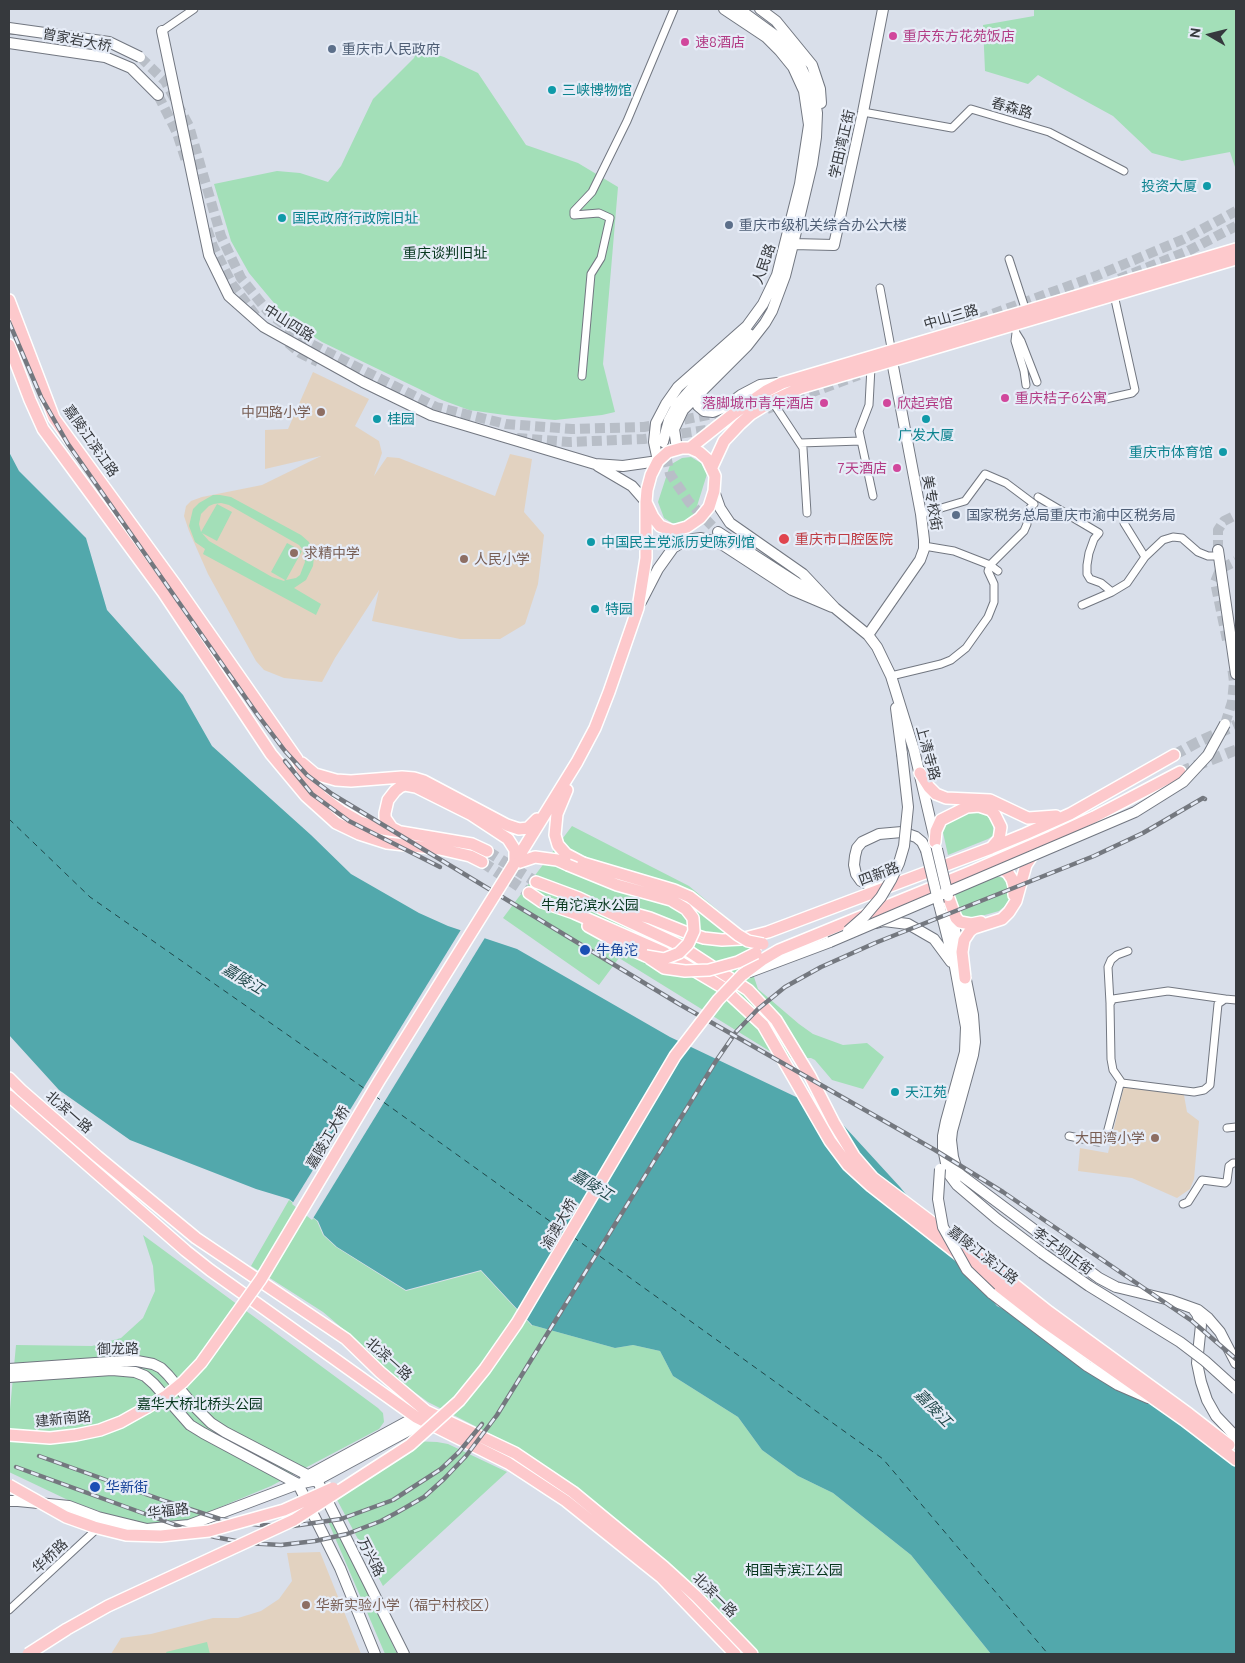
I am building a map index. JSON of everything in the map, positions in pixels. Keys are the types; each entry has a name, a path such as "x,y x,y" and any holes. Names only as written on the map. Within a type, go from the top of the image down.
{"main road":[{"name":"人民路","path":"658,460 654,442 656,423 666,404 678,387 747,326 763,304 770,290 777,275 784,249 800,184 807,141 809,125 804,91 793,67 766,37 724,9"},
{"name":"人民路","path":"677,449 674,437 676,423 683,410 757,335 780,294 812,164 816,137 818,113 814,94 797,59 783,41 739,9"},
{"name":"学田湾正街","path":"760,9 776,21 812,65 820,89 821,111 812,164"},
{"name":"学田湾正街","path":"793,244 834,245 864,112 883,9"},
{"name":"曾家岩大桥","path":"9,28 109,42 140,57"},
{"name":"中山四路","path":"162,31 209,255 229,296 264,327 363,382 431,415 595,464"},
{"name":"曾家岩大桥","path":"9,43 105,57 131,68 158,95"},
{"name":"中山三路","path":"712,467 729,434 751,414 772,401 800,388 871,367 892,355 1026,311 1236,249"},
{"name":"中山三路","path":"690,448 733,414 782,383 892,355 1015,329 1114,295 1236,259"},
{"path":"663,442 669,420 677,405 698,382 752,331 766,315 780,294"},
{"name":"嘉陵江滨江路","path":"9,300 54,418 175,584 297,759"},
{"path":"9,345 43,429 163,592 271,754 306,796 336,823 359,834 387,843 440,849 470,856 482,862"},
{"name":"美专校街","path":"868,635 920,560 924,546 892,355"},
{"path":"704,388 698,398 698,406 704,411 713,412 725,407 741,395 760,385 782,383"},
{"path":"595,464 632,486 646,502 653,517 660,526 672,531 687,527 700,518 709,507 714,491 715,476 707,459 699,452 690,448 668,452 658,460 651,475 646,502 646,558 638,608"},
{"path":"595,464 623,466 658,460"},
{"name":"上清寺路","path":"714,491 720,508 730,522 803,574 836,608 868,635 877,647 892,681 920,773 965,1018 966,1040 959,1093"},
{"path":"718,532 836,608"},
{"path":"760,948 738,935 696,902 674,890 583,863 566,854 558,845 556,835 557,814 577,762 595,728 638,608 649,585 673,548 686,540 701,538 716,542 792,590 836,608"},
{"path":"1218,553 1236,674"},
{"path":"828,937 866,916 881,897 899,863 905,839 908,807 892,681"},
{"path":"828,937 1135,812 1188,777 1208,755 1225,724"},
{"name":"四新路","path":"579,898 650,918 704,938 722,940 741,939 768,932 991,848 1070,814 1174,755"},
{"path":"297,759 314,774 336,780 351,781 402,777 424,781 507,825 524,829 532,825 577,762"},
{"path":"297,759 307,779 322,797 340,811 360,822 402,833 472,844 487,850"},
{"name":"嘉陵江大桥","path":"146,1408 166,1396 183,1382 204,1358 261,1279 379,1081 577,762"},
{"path":"742,975 1051,837 1180,772"},
{"path":"920,773 936,794 946,798 990,800 1028,818 1070,814"},
{"path":"402,833 388,824 385,818 386,806 395,790 405,785 420,788 470,814 503,835 512,842 517,859 535,857 557,860 616,885 671,900 686,909 693,918 694,931 688,944 679,953 664,959 646,956"},
{"path":"902,882 876,885 861,881 856,874 854,865 857,848 862,842 879,834 902,832 916,837 933,847 936,831 941,820 967,808 980,806 991,810 1001,826 999,839 991,848"},
{"path":"965,978 962,952 964,940 974,928 1006,916 1016,901 1026,865 1031,856 1051,837"},
{"path":"944,900 956,918 965,924 976,924 1004,913 1012,901 1014,886 1012,879 1002,869 992,867 976,870"},
{"path":"536,882 579,898"},
{"path":"529,893 542,902 646,956 664,968 685,971 709,970 738,962 760,948 778,947 828,937 884,921 908,924 934,939 955,967"},
{"name":"嘉陵江滨江路","path":"579,898 678,945 748,990 776,1020 810,1076 834,1123 854,1156 873,1178 1010,1281 1048,1312 1190,1414 1236,1451"},
{"name":"上清寺路","path":"944,900 974,1015 975,1042 973,1055 959,1093"},
{"name":"嘉陵江滨江路","path":"542,902 574,913 663,952 722,987 763,1025 830,1141 848,1165 871,1186 1042,1320 1236,1460"},
{"name":"渝澳大桥","path":"364,1474 410,1445 459,1401 485,1369 518,1323 675,1056 718,1000 742,975 778,947"},
{"name":"北滨一路","path":"9,1078 98,1157 196,1238 346,1339 426,1417 515,1453 573,1492 664,1567 697,1597 752,1654"},
{"name":"李子坝正街","path":"959,1093 946,1121 943,1136 943,1148 948,1173 957,1185 997,1219 1042,1253 1089,1286 1180,1342 1205,1361 1236,1389"},
{"name":"李子坝正街","path":"959,1093 951,1140 953,1157 957,1170 961,1175 1099,1278 1116,1287 1190,1306 1208,1318 1220,1332 1236,1363"},
{"name":"北滨一路","path":"9,1096 210,1270 332,1356 426,1417 508,1462 566,1501 661,1577 735,1654"},
{"path":"943,1136 938,1199 943,1227 967,1270 991,1293 1087,1366 1118,1386 1157,1402"},
{"path":"1190,1306 1197,1314 1201,1324 1197,1364 1207,1400 1216,1416 1236,1437"},
{"path":"332,1356 340,1356 344,1352 346,1339"},
{"name":"御龙路","path":"9,1369 124,1361 152,1364 162,1368 211,1423 313,1478"},
{"name":"御龙路","path":"9,1377 112,1370 135,1372 145,1376 154,1384 190,1425 298,1484"},
{"name":"建新南路","path":"9,1435 50,1438 76,1435 100,1430 121,1422 146,1408"},
{"name":"华福路","path":"9,1501 69,1506 107,1519 147,1529 189,1525 313,1478 426,1417"},
{"path":"9,1485 66,1517 94,1527 126,1535 161,1536 209,1531 284,1510 364,1474"},
{"path":"28,1654 108,1606 294,1520 364,1474"},
{"name":"万兴路","path":"313,1478 404,1654"},
{"path":"298,1484 340,1568 375,1654"}],"street":[{"path":"162,31 194,9"},
{"path":"582,376 591,274 601,258 610,218 598,213 574,215 574,211 592,192 627,121 674,9"},
{"name":"春森路","path":"864,112 952,128 971,109 1049,132 1124,171"},
{"path":"1009,259 1026,311"},
{"path":"880,288 892,355"},
{"path":"1101,400 1132,393 1135,390 1114,295"},
{"path":"1015,329 1037,382"},
{"path":"1015,329 1015,342 1024,371 1026,386"},
{"path":"871,367 869,405 859,431 873,496"},
{"path":"772,401 803,448 807,513"},
{"path":"800,443 861,441"},
{"path":"892,681 951,660 966,648 988,617 994,602 994,584 988,571 990,565 1024,531 1027,515 1034,504 1006,483 985,474 965,501 920,514"},
{"path":"1038,497 1099,533 1094,539 1089,553 1087,574 1090,579 1101,582 1112,592"},
{"path":"1124,523 1145,557"},
{"path":"1082,605 1127,583 1145,557 1162,540 1173,537 1182,538 1198,552 1208,556 1218,553"},
{"path":"924,546 954,551 990,565 998,571"},
{"path":"1128,951 1117,955 1111,960 1108,967 1111,1059 1113,1070 1122,1082 1188,1091 1204,1090 1210,1085 1218,1004 1225,999"},
{"path":"1110,1004 1113,999 1168,991 1236,1000"},
{"path":"1068,1136 1099,1142 1106,1137 1122,1082"},
{"path":"1227,1128 1236,1127"},
{"path":"1183,1204 1188,1202 1202,1180 1224,1183 1227,1181 1229,1166 1236,1163"},
{"name":"华桥路","path":"9,1610 107,1519"}],"shaded area":[{"path":"313,372 369,399 355,426 379,441 382,453 374,476 387,457 399,458 495,496 510,454 532,459 524,512 544,535 538,584 525,624 500,639 460,639 372,621 379,590 335,658 322,682 284,678 264,670 256,661 208,574 184,516 186,506 191,501 262,485 321,456 265,469 265,430 288,429"},
{"name":"大田湾小学","path":"1124,1086 1184,1095 1187,1112 1199,1121 1194,1179 1190,1189 1177,1198 1132,1178 1078,1171 1080,1148 1108,1153"},
{"name":"华新实验小学（福宁村校区）","path":"320,1552 361,1654 111,1654 121,1638 151,1634 213,1618 238,1618 261,1611 279,1599 292,1581 287,1553"}],"green space":[{"path":"1034,9 1236,9 1236,170 1230,152 1182,161 1152,153 1113,116 1038,75 1028,84 985,71 983,25 1034,16"},
{"name":"重庆谈判旧址","path":"418,49 444,57 478,73 526,145 578,163 618,187 603,364 615,412 555,420 469,410 442,400 322,342 289,321 249,273 231,241 214,184 277,171 300,173 328,182 341,166 373,99 414,58"},
{"path":"691,457 701,463 707,474 693,519 684,524 672,523 664,518 658,502 670,465 682,458"},
{"path":"213,495 231,497 301,535 309,542 314,557 313,566 306,580 294,588 321,604 316,615 203,554 205,549 195,542 189,526 193,509","holes":["221,503 229,505 299,545 303,550 305,562 300,575 286,580 302,551 287,543 271,572 284,581 272,577 209,541 202,533 217,541 232,512 217,504 201,532 199,524 201,514 209,506 214,504"]},
{"path":"972,810 987,815 993,825 994,835 948,855 942,828 947,820"},
{"name":"牛角沱滨水公园","path":"572,826 689,886 744,932 753,949 754,977 758,989 799,1024 813,1034 843,1045 867,1043 884,1057 863,1089 832,1080 815,1060 811,1058 790,1058 771,1052 619,958 599,985 503,918"},
{"path":"995,876 1004,878 1009,884 1010,898 1006,905 999,911 974,918 965,918 961,915 954,898 956,893"},
{"name":"相国寺滨江公园","path":"289,1200 317,1221 323,1235 336,1247 406,1291 481,1271 532,1326 615,1348 633,1345 660,1351 673,1376 738,1417 762,1450 798,1476 833,1493 911,1555 991,1654 758,1654 667,1562 518,1448 428,1402 384,1370 349,1334 323,1312 251,1266"},
{"name":"嘉华大桥北桥头公园","path":"143,1235 378,1408 383,1413 384,1422 379,1429 271,1486 189,1520 149,1525 107,1514 68,1500 9,1472 9,1420 16,1345 92,1346 121,1338 143,1318 155,1291 153,1266"},
{"path":"411,1441 448,1444 507,1472 383,1586 335,1496"},
{"path":"332,1517 397,1654 385,1654 327,1519"},
{"path":"207,1642 210,1654 167,1654 166,1652"}],"water":[{"name":"嘉陵江","path":"9,452 19,471 86,538 107,610 183,695 212,746 311,835 351,874 419,913 448,926 517,949 670,1037 834,1115 900,1187 997,1306 1149,1379 1236,1466 1236,1654 991,1654 911,1555 833,1493 798,1476 762,1450 738,1417 673,1376 660,1351 633,1345 615,1348 532,1325 481,1270 406,1290 337,1247 324,1235 318,1221 289,1199 256,1189 130,1140 59,1090 9,1035"}],"pier":[{"path":"462,928 486,936 312,1220 292,1204"}],"ferry route":[{"path":"9,819 90,897 368,1091"},
{"path":"375,1096 565,1232"},
{"path":"573,1237 883,1459 1048,1654"}],"tunnel":[{"path":"140,57 165,81 189,126 221,236 241,278 270,314 307,342 436,407 506,424 572,429 644,427 719,413"},
{"path":"158,95 177,133 186,161"},
{"path":"965,324 1096,276 1184,239 1236,211"},
{"path":"1119,279 1188,251 1236,226"},
{"path":"207,229 213,246 232,284 256,316"},
{"path":"288,343 300,353 318,362"},
{"path":"767,409 859,375"},
{"path":"517,438 569,442 644,439 706,430 749,416"},
{"path":"663,442 670,474 689,502 718,532"},
{"path":"1218,550 1218,530 1224,521 1236,515"},
{"path":"1227,640 1215,582 1219,572 1236,561"},
{"path":"1225,724 1232,702 1234,682 1232,666"},
{"path":"1174,755 1236,725"},
{"path":"1180,772 1236,750"},
{"path":"487,851 536,882"},
{"path":"482,862 529,893"}],"railway":[{"path":"9,32 82,37"},
{"path":"9,322 41,397 68,444 257,714 285,751 307,775 332,794 679,1004 935,1150 1003,1192 1192,1321 1236,1359"},
{"path":"285,761 312,794 349,821 440,867"},
{"path":"16,1467 181,1527 215,1537 246,1543 281,1545 315,1541 347,1534 396,1513 424,1497 444,1479 466,1456 497,1415 716,1061 736,1032 758,1009 785,987 821,967 875,943 1094,856 1143,833 1203,798 1205,799"},
{"path":"39,1456 220,1519 260,1525 293,1526 341,1519 393,1500 441,1469 459,1452 482,1424"}],"place":[{"name":"重庆东方花苑饭店","path":"893,36"},
{"name":"速8酒店","path":"685,42"},
{"name":"重庆市人民政府","path":"332,49"},
{"name":"三峡博物馆","path":"552,90"},
{"name":"投资大厦","path":"1207,186"},
{"name":"国民政府行政院旧址","path":"282,218"},
{"name":"重庆市级机关综合办公大楼","path":"729,225"},
{"name":"重庆桔子6公寓","path":"1005,398"},
{"name":"落脚城市青年酒店","path":"824,403"},
{"name":"欣起宾馆","path":"887,403"},
{"name":"中四路小学","path":"321,412"},
{"name":"桂园","path":"377,419"},
{"name":"广发大厦","path":"926,419"},
{"name":"重庆市体育馆","path":"1223,452"},
{"name":"7天酒店","path":"897,468"},
{"name":"国家税务总局重庆市渝中区税务局","path":"956,515"},
{"name":"重庆市口腔医院","path":"784,539"},
{"name":"中国民主党派历史陈列馆","path":"591,542"},
{"name":"求精中学","path":"294,553"},
{"name":"人民小学","path":"464,559"},
{"name":"特园","path":"595,609"},
{"name":"牛角沱","path":"585,950"},
{"name":"天江苑","path":"895,1092"},
{"name":"大田湾小学","path":"1155,1138"},
{"name":"华新街","path":"95,1487"},
{"name":"华新实验小学（福宁村校区）","path":"306,1605"}]}
